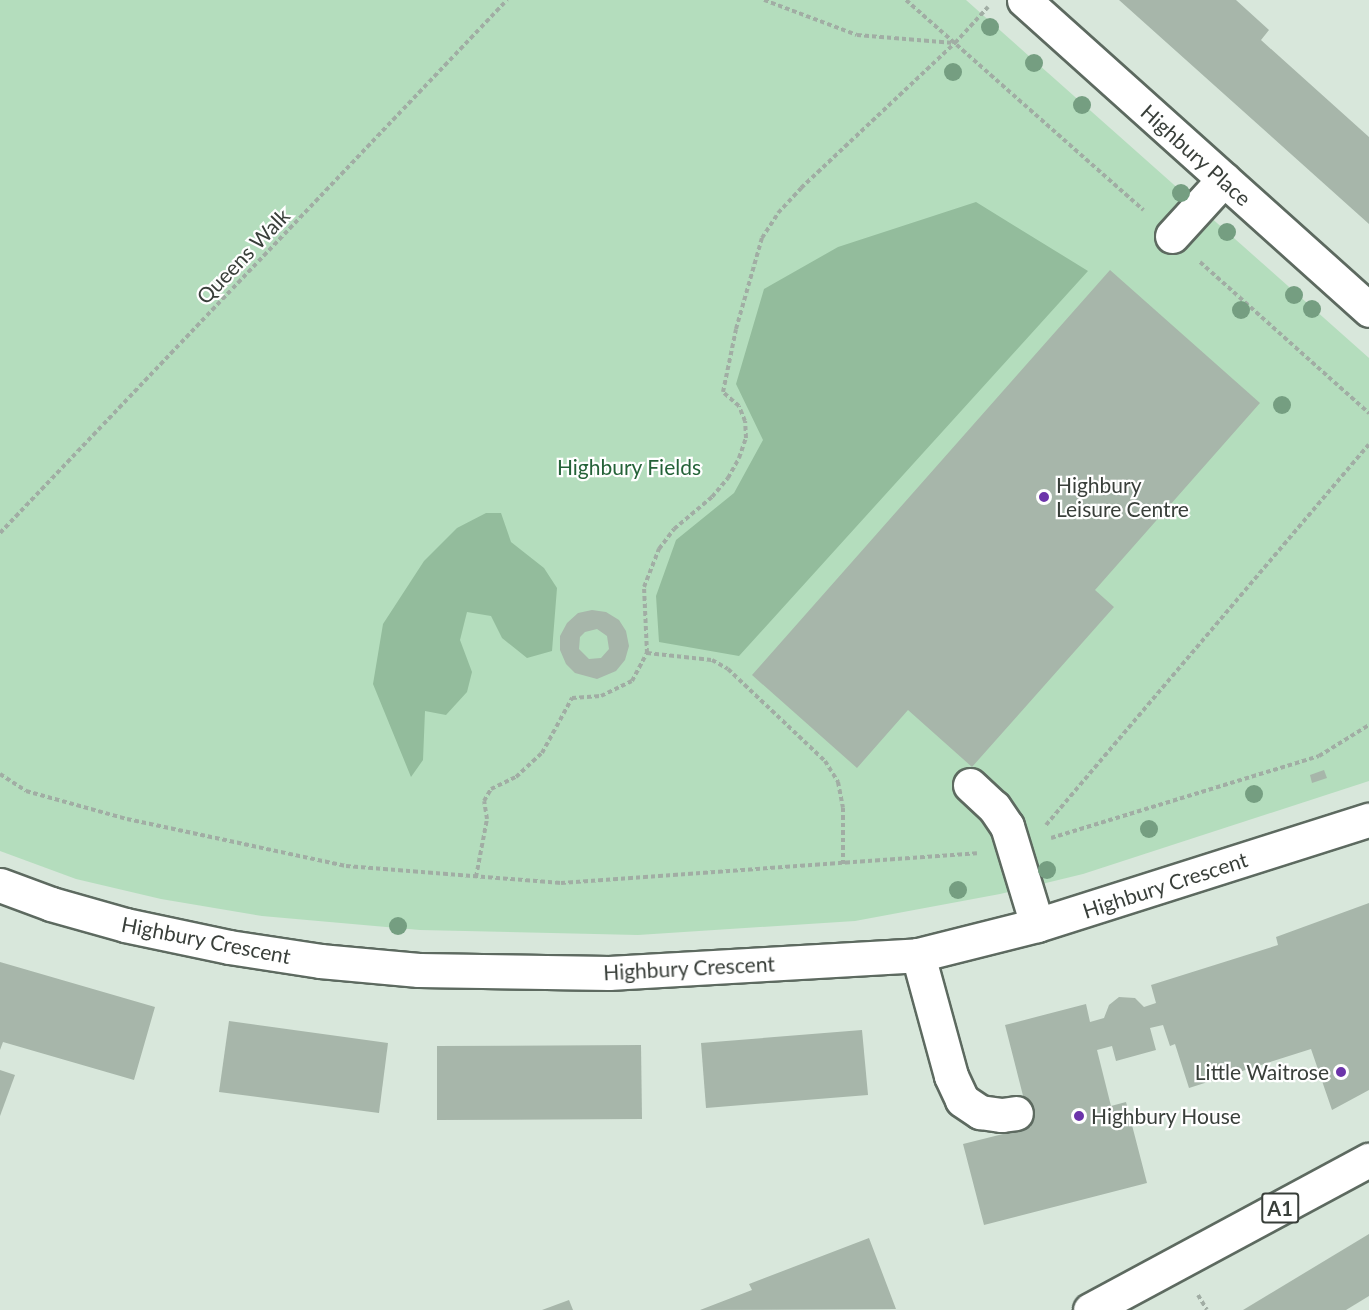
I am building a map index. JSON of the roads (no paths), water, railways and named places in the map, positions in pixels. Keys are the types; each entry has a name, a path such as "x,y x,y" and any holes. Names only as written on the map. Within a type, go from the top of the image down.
{"main road":[{"name":"Highbury Place","path":"1036,4 1224,180 1369,310"},
{"path":"1172,236 1224,180"},
{"path":"970,785 994,807 1023,847 1037,926"},
{"name":"Highbury Crescent","path":"0,885 51,904 104,919 228,947 320,961 419,970 609,973 918,955 1037,926 1369,820"},
{"path":"918,955 951,1076 962,1100 980,1112 1002,1115 1016,1113"},
{"name":"A1","path":"1090,1310 1369,1160"}],"place":[{"name":"Highbury Leisure Centre","path":"1044,497"},
{"name":"Little Waitrose","path":"1341,1072"},
{"name":"Highbury House","path":"1079,1116"}],"park label":[{"name":"Highbury Fields","path":"629,467"}]}
